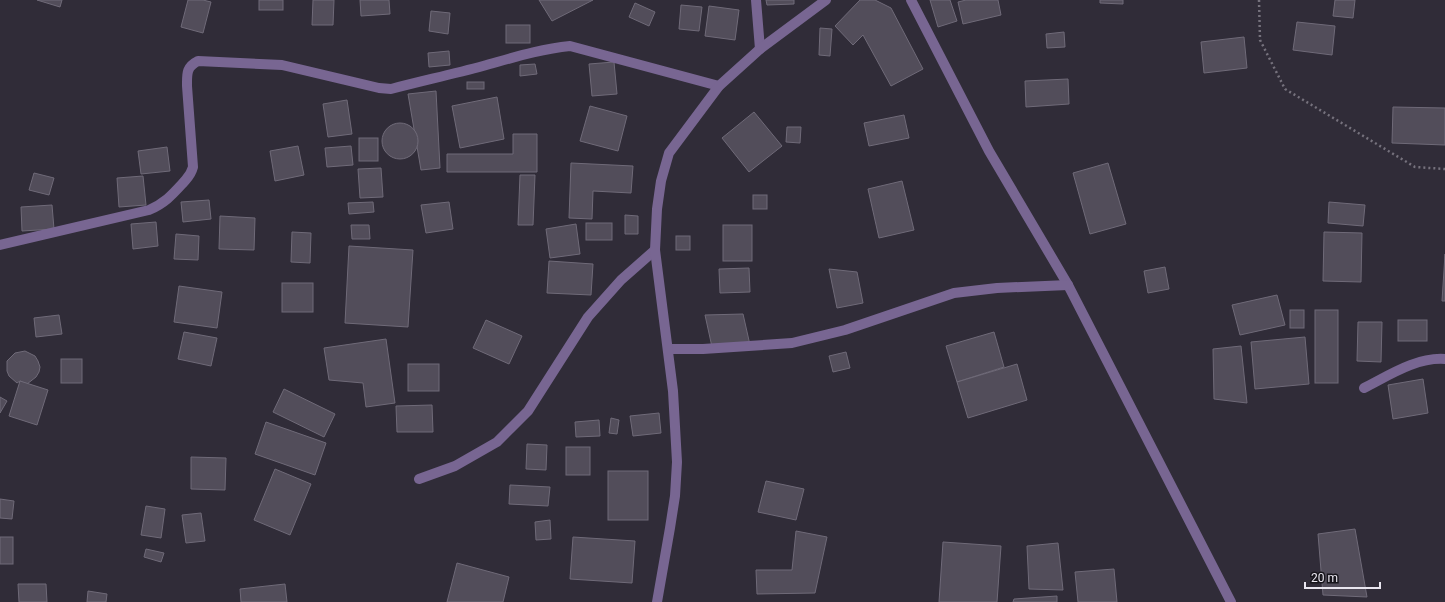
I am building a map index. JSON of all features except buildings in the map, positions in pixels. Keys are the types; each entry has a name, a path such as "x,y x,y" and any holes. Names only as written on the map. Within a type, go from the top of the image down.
{"street":[{"path":"756,0 760,49"},
{"path":"657,602 675,496 677,462 673,391 655,250 657,209 661,181 669,153 719,86 760,49 826,0"},
{"path":"911,0 989,151 1068,285 1231,602"},
{"path":"0,245 149,210 159,206 173,195 192,174 193,167 187,73 192,64 198,61 282,65 373,87 391,89 538,51 570,46 719,86"},
{"path":"418,478 455,466 497,442 528,411 588,317 620,280 655,250"},
{"path":"668,349 792,343 846,330 954,293 997,288 1068,285"},
{"path":"1364,388 1404,368 1435,359 1445,359"}],"path":[{"path":"1259,0 1260,40 1285,89 1415,167 1445,169"}]}
